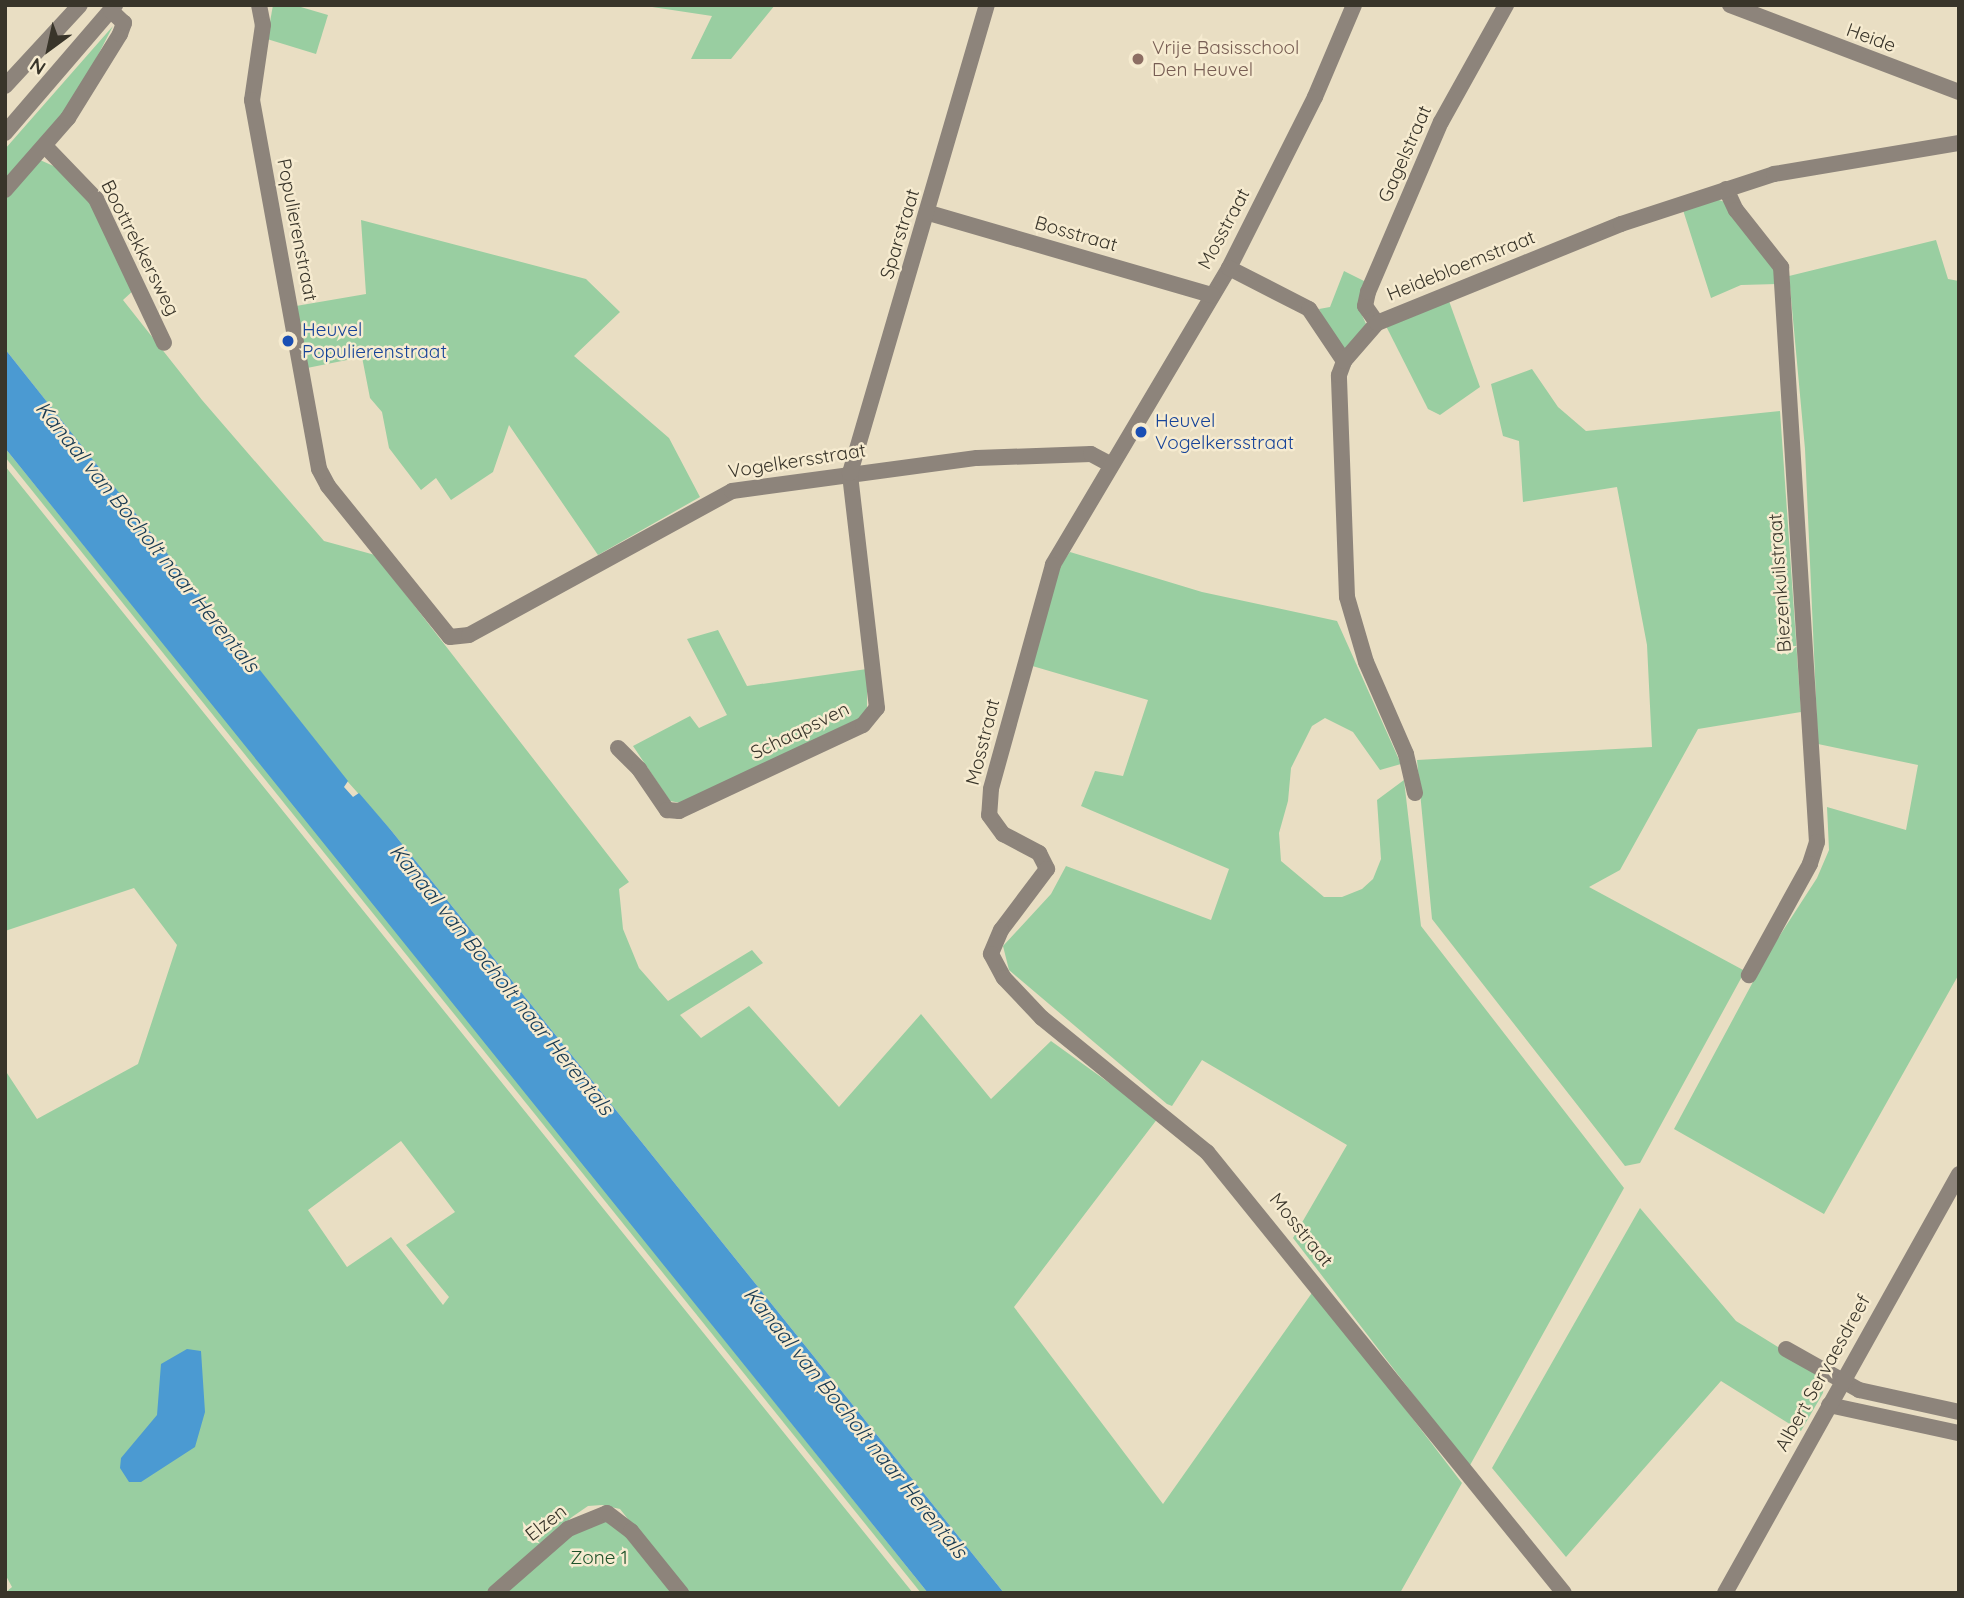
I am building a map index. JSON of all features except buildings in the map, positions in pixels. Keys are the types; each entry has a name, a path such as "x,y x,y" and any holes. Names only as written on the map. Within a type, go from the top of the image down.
{"street":[{"path":"5,86 80,5"},
{"name":"Populierenstraat","path":"259,5 263,25 252,100 319,469 328,486 442,631"},
{"name":"Sparstraat","path":"850,473 929,213 987,5"},
{"name":"Mosstraat","path":"1354,5 1315,97 1229,268 1052,565 991,789 993,824 1039,853 1047,869 995,938 994,965 1065,1038 1208,1152 1564,1593"},
{"name":"Gagelstraat","path":"1377,323 1365,306 1368,292 1441,122 1506,5"},
{"name":"Heide","path":"1730,5 1959,92"},
{"path":"5,133 113,8 124,23 120,34 80,100 45,146 5,190"},
{"name":"Heidebloemstraat","path":"1344,361 1377,323 1621,224 1811,165 1959,143"},
{"name":"Boottrekkersweg","path":"45,146 96,199 164,343"},
{"name":"Biezenkuilstraat","path":"1727,189 1736,210 1781,267 1817,842 1810,864 1749,975"},
{"name":"Bosstraat","path":"929,213 1212,295"},
{"path":"1229,268 1309,309 1344,361 1339,374 1347,597 1366,662 1406,754 1415,793"},
{"name":"Vogelkersstraat","path":"442,631 450,637 469,635 711,499 753,486 977,458 1091,454 1110,464"},
{"name":"Schaapsven","path":"618,748 639,769 667,810 679,811 869,720 877,708 878,694 850,473"},
{"name":"Albert Servaesdreef","path":"1725,1593 1959,1174"},
{"path":"1786,1349 1859,1390 1959,1412"},
{"path":"1829,1405 1959,1433"},
{"name":"Elzen","path":"495,1593 568,1529 607,1513 631,1531 681,1593"}],"green space":[{"path":"273,5 294,5 328,15 316,54 267,39"},
{"path":"639,5 775,5 731,59 691,59 712,16"},
{"path":"113,26 67,115 31,156 58,168 92,204 136,288 123,300 202,400 324,541 375,555 629,882 619,889 623,929 639,968 668,1001 752,950 763,963 680,1015 701,1038 749,1006 839,1107 921,1014 991,1099 1051,1041 1158,1118 1014,1307 1163,1504 1314,1290 1462,1483 1400,1593 1004,1593 390,829 348,782 5,349 5,149"},
{"path":"1716,199 1725,202 1773,261 1777,284 1741,285 1711,298 1683,210"},
{"path":"361,220 586,279 620,312 574,356 669,438 700,497 598,555 509,425 493,472 451,500 436,478 421,490 389,448 382,412 370,398 362,357 307,368 296,306 366,294"},
{"path":"1936,240 1948,279 1959,281 1959,974 1824,1214 1674,1129 1769,952 1817,878 1829,850 1827,807 1906,830 1918,765 1818,744 1805,449 1789,276"},
{"path":"1344,271 1366,282 1360,311 1367,326 1354,349 1340,350 1319,309 1330,307"},
{"path":"1449,301 1480,387 1440,415 1428,409 1386,326"},
{"path":"1532,369 1558,407 1586,431 1780,411 1801,712 1698,729 1620,870 1589,887 1745,971 1640,1163 1625,1166 1432,919 1417,760 1652,747 1647,645 1617,487 1523,502 1519,441 1503,436 1491,384"},
{"path":"5,448 928,1593 921,1593 5,457"},
{"path":"5,466 913,1593 687,1593 620,1509 602,1505 588,1506 572,1517 487,1593 5,1593 12,1587 5,1574 5,1070 37,1119 138,1064 177,945 134,888 5,931","holes":["401,1141 455,1212 406,1245 449,1297 443,1305 391,1237 347,1267 308,1210"]},
{"path":"1070,552 1202,592 1337,621 1401,764 1380,770 1353,732 1325,718 1312,726 1291,768 1288,801 1279,833 1281,861 1324,897 1342,897 1362,889 1373,879 1381,859 1377,800 1404,780 1421,926 1624,1188 1469,1467 1293,1238 1347,1145 1202,1060 1172,1106 1167,1104 1009,970 1003,946 1051,894 1066,866 1211,920 1229,869 1081,806 1095,771 1123,776 1148,700 1029,665 1054,574"},
{"path":"718,630 747,686 867,669 867,709 862,717 681,803 670,801 633,746 690,716 699,728 727,715 687,639"},
{"path":"1640,1208 1736,1321 1825,1376 1823,1393 1801,1431 1721,1381 1566,1557 1492,1468"},
{"name":"Zone 1","path":"611,1519 673,1593 506,1593 574,1532"}],"water":[{"name":"Kanaal van Bocholt naar Herentals","path":"5,349 348,781 344,787 353,797 359,793 390,829 1004,1593 928,1593 5,448"},
{"path":"187,1349 201,1351 205,1412 195,1447 141,1482 129,1482 120,1468 121,1458 157,1415 161,1364"}],"place":[{"name":"Vrije Basisschool Den Heuvel","path":"1138,59"},
{"name":"Heuvel Populierenstraat","path":"288,341"},
{"name":"Heuvel Vogelkersstraat","path":"1141,432"}]}
